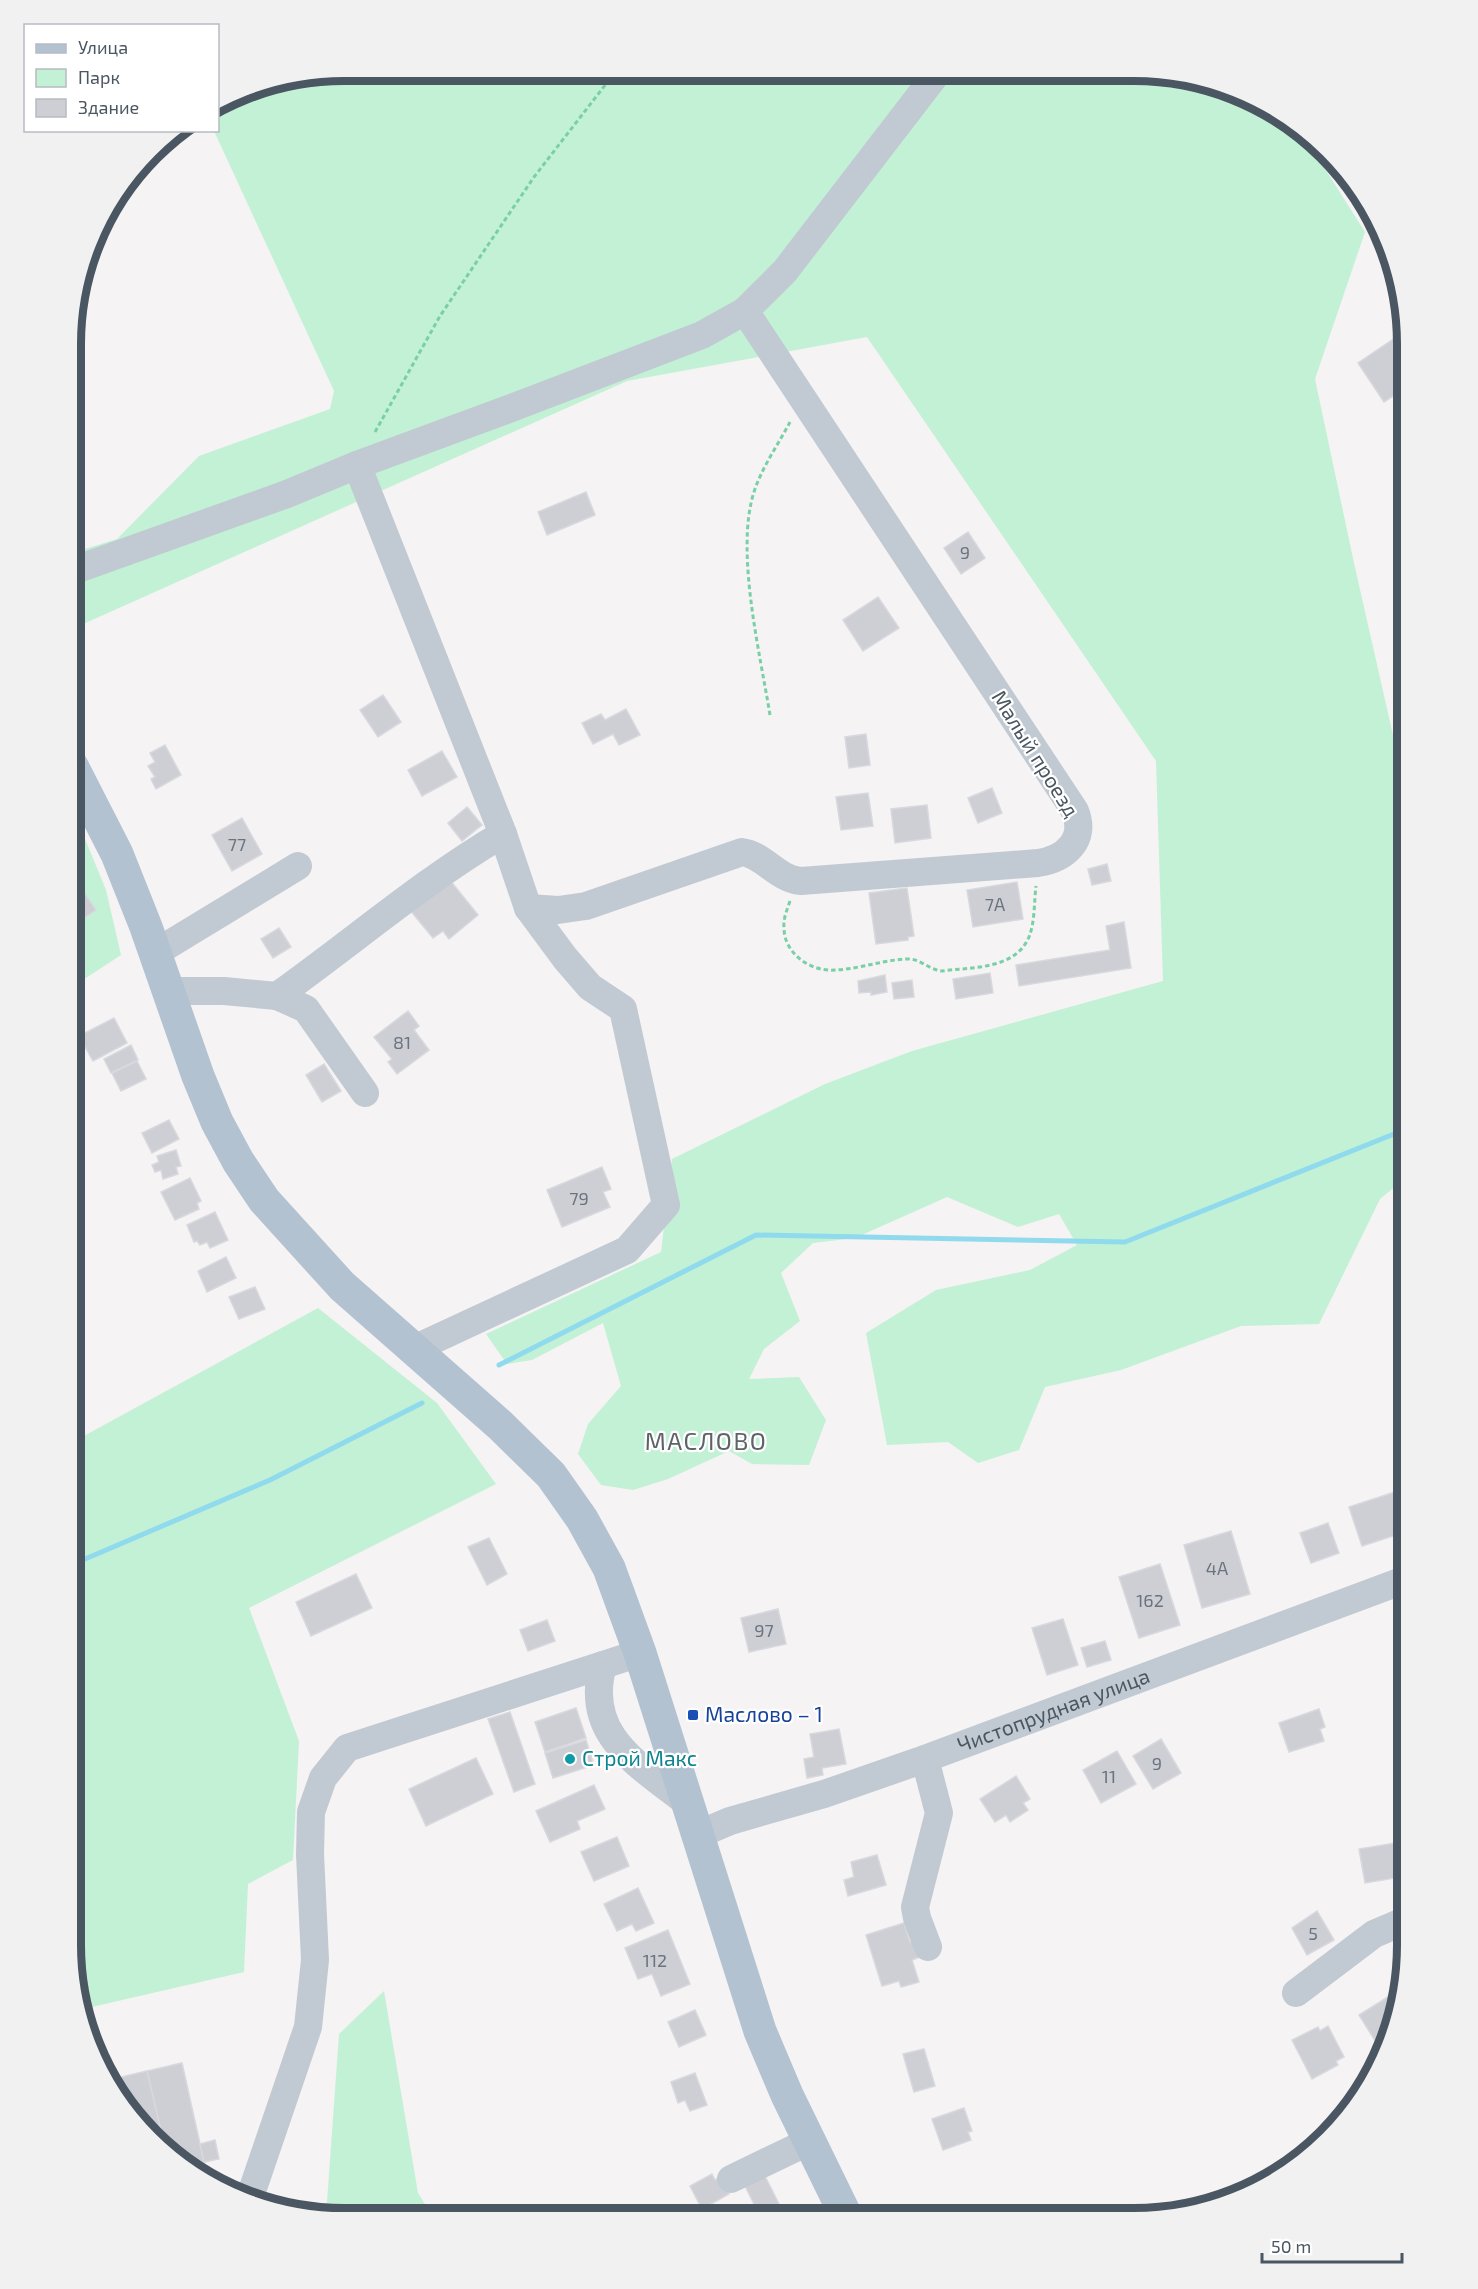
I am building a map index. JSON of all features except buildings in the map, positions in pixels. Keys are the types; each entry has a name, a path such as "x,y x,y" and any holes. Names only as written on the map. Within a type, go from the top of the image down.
{"main road":[{"path":"81,784 117,854 217,1122 238,1161 264,1200 342,1286 500,1425 551,1475 582,1519 609,1568 640,1653 760,2031 842,2208"}],"street":[{"path":"81,568 287,494 357,465 506,410 702,334 745,311 785,272 931,81"},
{"name":"Малый проезд","path":"745,311 1075,811 1078,831 1072,845 1059,858 1038,863 796,881"},
{"path":"357,465 503,834 528,908 590,987 623,1009 666,1205 627,1250 414,1349"},
{"path":"277,996 462,859 503,834"},
{"path":"528,908 558,910 586,906 742,852 752,855 781,876 796,881"},
{"path":"155,953 298,866"},
{"path":"169,991 224,991 277,996 306,1009 365,1093"},
{"name":"Чистопрудная улица","path":"697,1835 730,1821 824,1794 925,1759 1397,1583"},
{"path":"252,2191 308,2027 315,1960 310,1854 311,1812 323,1778 347,1748 640,1653"},
{"path":"603,1665 598,1684 598,1702 601,1716 612,1738 686,1802"},
{"path":"925,1759 939,1813 915,1907 916,1918 928,1947"},
{"path":"1296,1993 1374,1934 1397,1924"},
{"path":"731,2179 810,2141"}],"path":[{"path":"357,465 440,316 534,177 608,81"},
{"path":"770,715 748,573 749,519 758,482 804,399"},
{"path":"796,881 786,914 784,930 786,943 805,963 833,971 911,959 942,971 1002,962 1020,950 1031,930 1038,863"}],"green space":[{"path":"344,81 1134,81 1168,83 1202,90 1250,108 1280,125 1316,154 1365,232 1315,379 1397,753 1397,1185 1380,1199 1319,1324 1241,1326 1121,1370 1045,1387 1019,1450 978,1463 948,1442 887,1445 866,1333 936,1290 1030,1270 1077,1245 1059,1214 1018,1227 947,1197 855,1238 813,1243 781,1273 800,1321 764,1349 749,1379 799,1377 826,1420 809,1465 752,1464 729,1451 668,1479 633,1490 601,1485 578,1454 588,1424 621,1386 603,1323 532,1360 507,1364 486,1334 661,1252 672,1159 825,1084 912,1051 1163,981 1156,761 867,337 627,381 81,625 81,550 117,539 199,456 330,409 334,391 214,132 219,132 219,113 243,101 276,90 310,83"},
{"path":"83,834 106,890 121,955 81,981 81,836"},
{"path":"318,1308 437,1403 496,1484 249,1608 299,1741 293,1860 248,1884 244,1972 89,2008 83,1979 81,1945 81,1438"},
{"path":"384,1991 418,2193 427,2208 327,2207 339,2034"}],"waterway":[{"path":"499,1365 756,1235 1125,1242 1397,1133"},
{"path":"81,1561 270,1480 422,1403"}],"place":[{"name":"Маслово – 1","path":"693,1715"},
{"name":"Строй Макс","path":"570,1759"}],"district":[{"name":"МАСЛОВО","path":"706,1442"}]}
